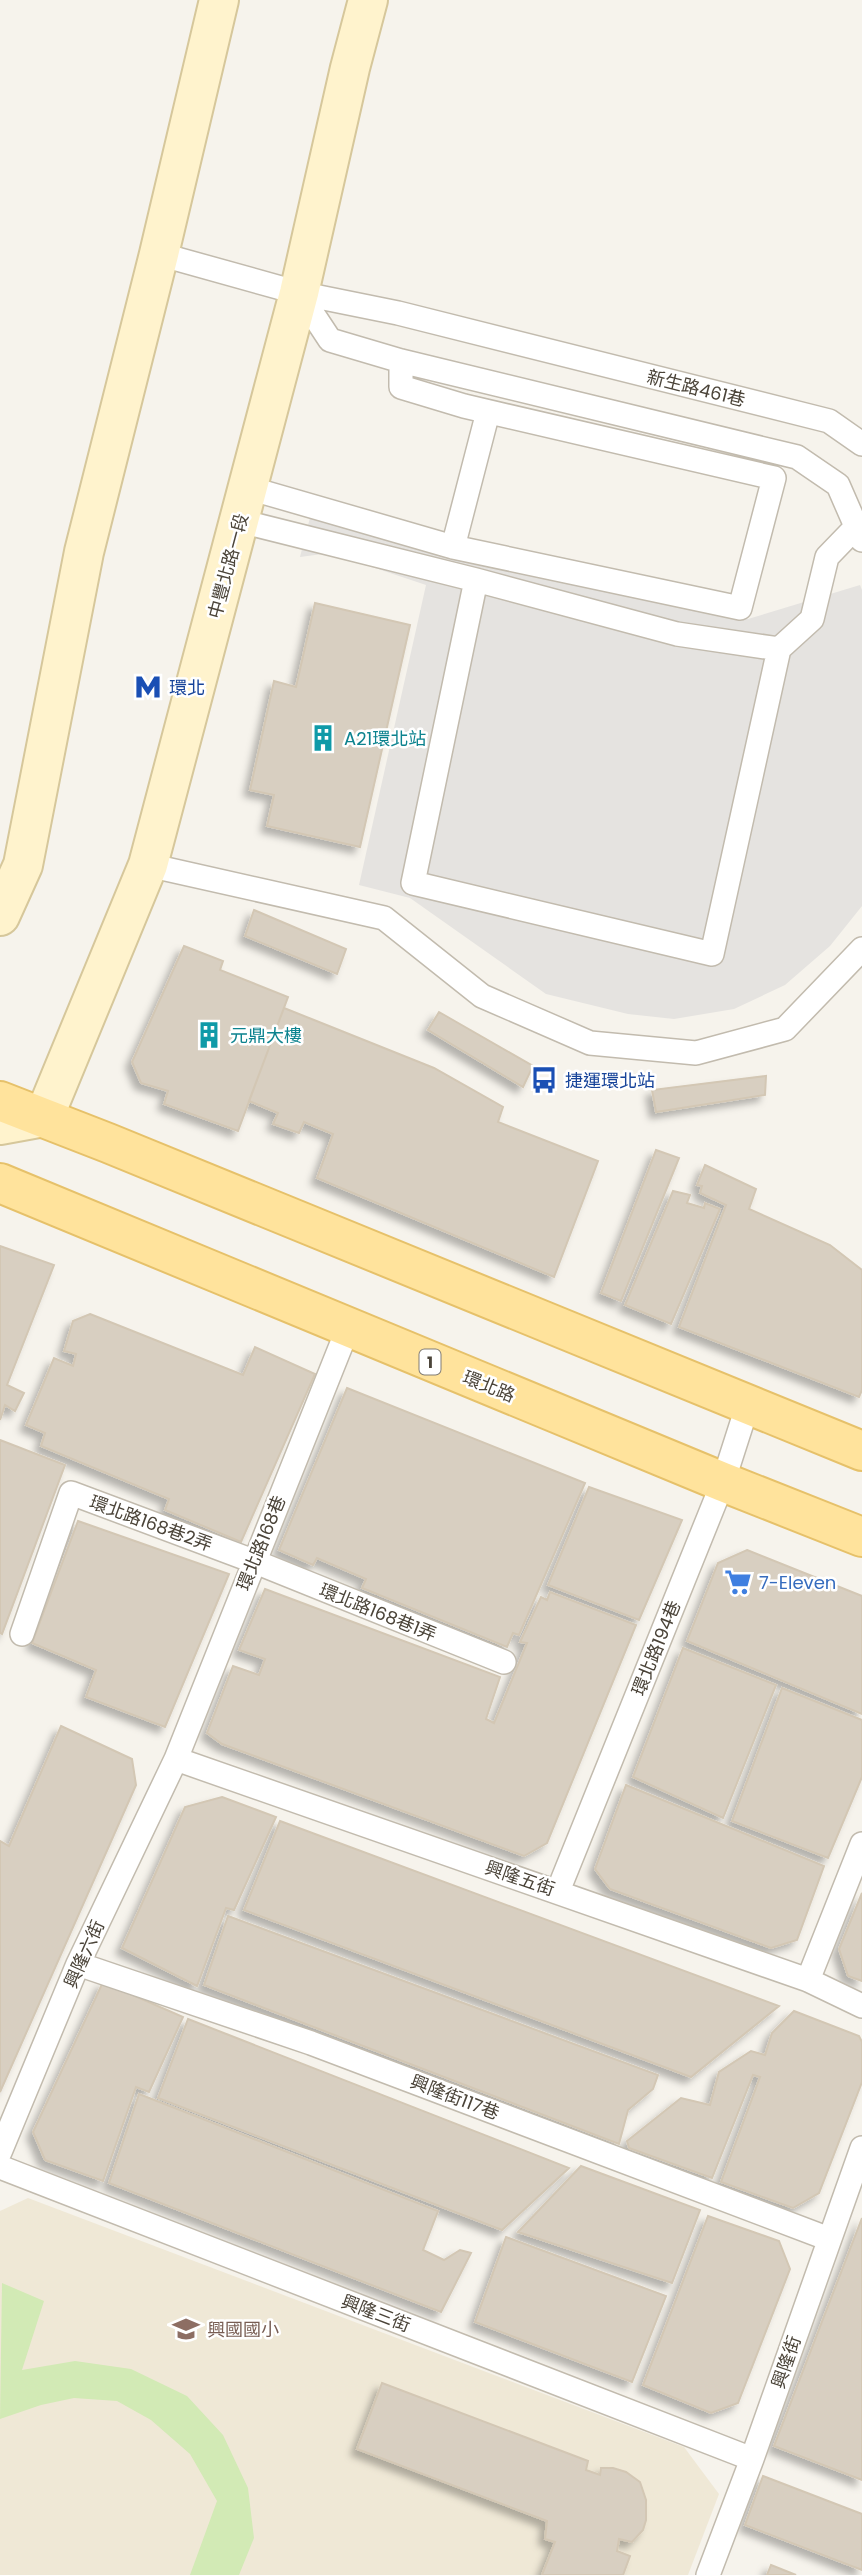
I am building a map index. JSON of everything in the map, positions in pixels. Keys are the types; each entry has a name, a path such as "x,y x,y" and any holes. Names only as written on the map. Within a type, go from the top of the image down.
{"main road":[{"path":"0,916 23,865 84,552 219,0"},
{"name":"中豐北路一段","path":"44,1117 148,865 299,293 368,0"},
{"path":"0,1101 862,1451"},
{"path":"0,1125 44,1117"},
{"name":"環北路","path":"0,1183 862,1537"}],"lane":[{"name":"新生路461巷","path":"159,254 299,293 398,313 829,421 862,444"},
{"path":"299,293 330,340 401,361 797,457 838,485 859,534 827,557 812,619 779,649 712,954 413,883 476,580"},
{"path":"245,504 740,608 774,478 488,412 401,387 401,361"},
{"path":"453,547 488,412"},
{"path":"245,504 476,580 677,634 779,649"},
{"path":"148,865 384,918 482,996 590,1043 696,1053 785,1029 862,948"},
{"name":"環北路168巷","path":"176,1759 348,1328"},
{"name":"環北路194巷","path":"558,1891 723,1482 748,1404"},
{"name":"環北路168巷2弄","path":"22,1634 71,1493 253,1561"},
{"name":"環北路168巷1弄","path":"253,1561 504,1662"},
{"name":"興隆五街","path":"176,1759 808,1980 862,2006"},
{"name":"興隆六街","path":"0,2152 78,1964 176,1759"},
{"path":"808,1980 862,1844"},
{"name":"興隆街117巷","path":"78,1964 311,2043 829,2239"},
{"name":"興隆街","path":"708,2575 862,2148"},
{"name":"興隆三街","path":"0,2167 752,2459"}],"shaded area":[{"path":"316,494 333,505 440,539 748,619 860,585 862,906 830,946 785,985 734,1009 674,1019 628,1014 546,994 410,898 359,885 426,585 330,553 300,557"},
{"name":"興國國小","path":"28,2198 684,2447 719,2494 688,2575 0,2575 0,2211"}],"green space":[{"path":"2,2283 44,2301 22,2370 75,2361 131,2369 187,2396 223,2435 248,2488 254,2538 239,2575 190,2575 217,2501 190,2454 151,2420 117,2401 74,2398 41,2405 0,2419"}],"building":[{"name":"A21環北站","path":"315,603 410,625 360,847 267,826 274,795 250,790 274,681 296,687"},
{"path":"254,910 346,949 337,974 245,936"},
{"name":"元鼎大樓","path":"184,946 223,961 220,970 288,997 238,1131 164,1104 168,1091 141,1083 132,1062"},
{"path":"284,1008 434,1068 503,1107 498,1122 598,1161 554,1277 317,1178 333,1134 304,1122 299,1133 273,1124 278,1113 249,1101"},
{"path":"439,1012 533,1066 523,1087 428,1030"},
{"path":"766,1076 765,1095 656,1112 652,1090"},
{"path":"656,1150 679,1158 621,1301 601,1293"},
{"path":"705,1165 756,1189 749,1209 830,1245 862,1270 862,1390 859,1397 679,1327 726,1205 700,1193 702,1186 697,1185"},
{"path":"673,1191 690,1195 687,1203 704,1208 705,1203 720,1209 671,1324 625,1305"},
{"path":"0,1246 54,1265 7,1385 24,1393 15,1411 5,1405 0,1420"},
{"path":"90,1314 243,1375 255,1347 315,1374 241,1542 165,1510 169,1499 41,1446 45,1433 26,1425 54,1358 73,1366 76,1354 64,1351 73,1321"},
{"path":"347,1388 585,1483 519,1635 513,1633 507,1647 362,1588 366,1579 317,1558 313,1565 279,1550"},
{"path":"0,1440 65,1465 2,1634 0,1633"},
{"path":"589,1487 682,1520 639,1620 548,1585"},
{"path":"78,1521 229,1574 165,1727 86,1697 96,1670 32,1643"},
{"path":"747,1550 862,1596 862,1714 687,1641 718,1563"},
{"path":"265,1589 500,1677 486,1719 494,1723 527,1643 520,1642 541,1597 547,1600 550,1592 636,1625 547,1843 524,1856 222,1744 207,1733 233,1666 259,1675 265,1659 239,1650"},
{"path":"683,1648 776,1685 723,1818 633,1777"},
{"path":"782,1688 862,1720 862,1777 828,1858 732,1821"},
{"path":"61,1726 132,1759 136,1785 0,2092 0,1841 9,1846"},
{"path":"626,1785 824,1866 797,1940 771,1948 610,1889 595,1869"},
{"path":"222,1797 276,1817 234,1910 226,1908 197,1986 122,1948 185,1807"},
{"path":"280,1821 779,2006 691,2077 244,1910"},
{"path":"862,1893 862,1981 848,1976 839,1949"},
{"path":"228,1916 658,2075 653,2089 628,2110 619,2144 204,1985"},
{"path":"103,1982 183,2017 149,2092 136,2087 103,2181 45,2160 33,2132"},
{"path":"794,2011 859,2036 862,2042 862,2082 819,2193 793,2208 721,2182 760,2077 753,2075 712,2178 629,2148 627,2141 681,2098 710,2105 719,2072 751,2051 765,2055 772,2033"},
{"path":"188,2019 569,2168 502,2230 158,2098"},
{"path":"139,2094 438,2211 423,2250 444,2260 460,2250 471,2253 441,2312 109,2183"},
{"path":"581,2166 700,2210 672,2283 518,2232"},
{"path":"708,2216 779,2241 790,2269 738,2403 711,2413 643,2385"},
{"path":"862,2218 862,2480 774,2446"},
{"path":"506,2237 666,2296 632,2382 475,2322"},
{"path":"382,2383 588,2461 586,2470 600,2475 601,2468 613,2468 626,2472 640,2482 646,2500 646,2520 643,2530 632,2542 619,2539 617,2551 630,2556 623,2575 542,2575 555,2542 545,2539 547,2521 357,2449"},
{"path":"763,2476 862,2514 862,2570 745,2525"},
{"path":"771,2565 796,2575 767,2575"}],"place":[{"name":"環北","path":"148,687"},
{"name":"A21環北站","path":"323,738"},
{"name":"元鼎大樓","path":"209,1035"},
{"name":"捷運環北站","path":"544,1080"},
{"name":"7-Eleven","path":"738,1582"},
{"name":"興國國小","path":"186,2329"}]}
